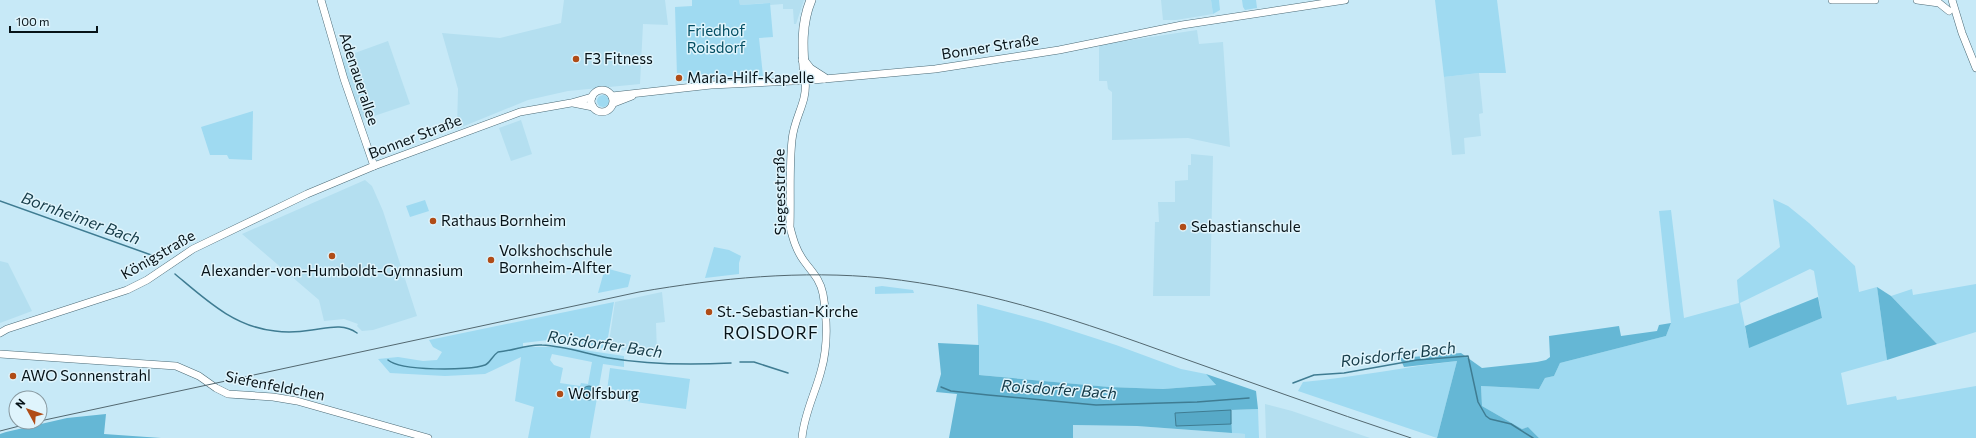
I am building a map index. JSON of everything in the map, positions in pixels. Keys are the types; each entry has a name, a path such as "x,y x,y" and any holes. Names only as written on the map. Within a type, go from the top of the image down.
{"main road":[{"path":"805,80 802,41 805,21 811,0"},
{"path":"803,60 810,69 824,78"}],"street":[{"name":"Adenauerallee","path":"321,0 344,79 374,166"},
{"name":"Bonner Straße","path":"613,99 636,94 711,85 805,80 935,69 1059,50 1182,25 1345,0"},
{"path":"1832,0 1875,0"},
{"path":"1917,0 1939,3 1949,11"},
{"path":"1944,0 1949,11 1958,24"},
{"path":"1952,0 1958,24 1976,68"},
{"name":"Siegesstraße","path":"802,438 806,412 822,368 826,333 825,311 820,284 816,274 798,252 790,227 792,140 795,120 805,99 805,80"},
{"path":"602,90 609,92 613,99 612,107 605,112 596,110 593,107 592,97 594,94 602,90"},
{"name":"Bonner Straße","path":"273,210 374,166 520,112 571,103 592,97"},
{"name":"Bonner Straße","path":"571,103 593,107"},
{"name":"Königstraße","path":"0,333 4,329 127,290 147,280 193,249 273,210"},
{"name":"Siefenfeldchen","path":"0,354 176,366 199,376 216,388 228,394 273,397 297,401 428,438"}],"shaded area":[{"path":"564,0 665,0 668,25 643,24 640,84 568,91 528,100 457,129 458,89 442,33 500,38 561,23"},
{"path":"739,0 804,0 796,24 794,24 793,9 783,9 783,4 770,5 769,3 740,5"},
{"path":"1161,0 1211,0 1213,14 1176,20 1163,20"},
{"path":"1197,30 1199,44 1223,42 1230,147 1188,138 1112,140 1112,92 1108,89 1107,81 1099,81 1099,45"},
{"path":"388,41 410,104 362,120 341,58"},
{"path":"1479,73 1483,113 1479,114 1481,136 1464,138 1465,154 1452,155 1444,77"},
{"path":"521,120 532,154 511,161 499,128"},
{"name":"Sebastianschule","path":"1191,154 1213,156 1210,296 1153,296 1155,222 1159,222 1158,202 1175,202 1175,181 1188,180 1188,165 1191,165"},
{"name":"Alexander-von-Humboldt-Gymnasium","path":"365,180 372,186 383,211 417,316 373,330 362,331 357,326 358,324 344,319 324,321 319,300 242,234"},
{"path":"0,261 8,263 32,311 0,323"},
{"path":"1877,287 1891,296 1937,344 1887,360"},
{"path":"662,292 665,322 656,323 657,353 608,349 615,302"},
{"path":"1818,297 1822,318 1749,348 1745,326"},
{"path":"1671,323 1666,336 1560,363 1554,376 1545,378 1539,389 1481,386 1482,406 1522,429 1528,427 1539,438 1437,438 1457,361 1404,367 1400,358 1461,353 1482,368 1537,362 1546,360 1550,357 1549,336 1619,326 1621,336 1657,331 1659,325"},
{"path":"938,343 979,345 979,375 1109,387 1163,389 1216,385 1206,374 1256,391 1258,409 1231,410 1232,433 1137,426 1073,425 1073,438 949,438 957,394 936,392 941,374"},
{"path":"589,386 594,388 596,393 594,398 589,400 584,398 582,393 584,388"},
{"path":"1265,404 1292,411 1370,438 1266,438"},
{"path":"1231,410 1231,424 1176,426 1175,413"},
{"path":"106,414 104,434 161,438 0,438 0,434 15,430 48,430 48,422 67,418"},
{"path":"1072,425 1137,426 1245,434 1245,438 1073,438"}],"green space":[{"name":"Friedhof Roisdorf","path":"692,0 739,0 740,5 770,3 773,37 759,38 763,76 683,81 683,75 677,76 675,7 692,6"},
{"path":"1211,0 1219,0 1220,10 1213,14"},
{"path":"1242,0 1256,0 1257,8 1245,10"},
{"path":"1435,0 1497,0 1506,73 1479,73 1444,77"},
{"path":"601,95 605,95 609,101 605,107 601,107 597,103 597,99"},
{"path":"253,111 252,160 229,159 227,155 210,155 201,127"},
{"path":"1773,199 1788,206 1809,223 1855,266 1859,292 1877,287 1887,360 1841,373 1847,405 1896,396 1897,400 1976,386 1976,438 1539,438 1528,427 1522,429 1482,406 1481,386 1539,389 1545,378 1554,376 1560,363 1666,336 1671,323 1659,211 1671,210 1684,318 1739,303 1737,280 1780,247","holes":["1810,269 1814,271 1822,318 1749,347 1740,303"]},
{"path":"425,200 429,211 410,217 406,206"},
{"path":"714,247 729,250 741,256 739,263 739,274 705,278"},
{"path":"605,268 631,275 628,287 598,293"},
{"path":"1976,284 1976,332 1937,344 1891,296 1912,289 1913,295"},
{"path":"882,286 913,290 914,293 875,294 875,287"},
{"path":"614,302 606,349 548,340 523,343 523,347 563,347 624,356 624,367 603,364 590,438 528,438 534,407 515,401 521,357 485,374 445,376 390,373 378,359 398,357 423,361 437,360 442,352 433,347 429,340","holes":["552,354 592,362 588,384 581,383 580,386 560,383 563,368 554,365 550,360"]},
{"path":"977,304 1045,322 1116,345 1181,369 1206,374 1216,385 1163,389 1109,387 979,375"},
{"path":"1457,361 1437,438 1298,391 1303,382"},
{"path":"610,368 690,379 686,409 606,398"},
{"path":"1258,409 1259,438 1245,438 1245,434 1232,433 1231,410"}],"waterway":[{"name":"Bornheimer Bach","path":"0,201 154,256"},
{"name":"Roisdorfer Bach","path":"175,274 209,302 233,318 246,324 280,332 341,327 357,333"},
{"name":"Roisdorfer Bach","path":"388,360 395,364 420,368 450,369 477,367 488,363 498,352 542,345 568,348 609,358 640,362 685,364 731,363"},
{"name":"Roisdorfer Bach","path":"1293,383 1314,375 1344,373 1417,360 1468,356 1478,402 1486,416 1490,419 1511,424 1533,438"},
{"name":"Roisdorfer Bach","path":"740,362 754,362 788,373"},
{"name":"Roisdorfer Bach","path":"941,387 951,391 1096,405 1197,402 1249,398"}],"tram line":[{"path":"48,419 639,292 730,279 791,275 822,275 883,278 919,283 955,289 1023,305 1123,337 1411,438"},
{"path":"0,431 8,429"}],"place":[{"name":"F3 Fitness","path":"576,59"},
{"name":"Maria-Hilf-Kapelle","path":"679,78"},
{"name":"Rathaus Bornheim","path":"433,221"},
{"name":"Sebastianschule","path":"1183,227"},
{"name":"Alexander-von-Humboldt-Gymnasium","path":"332,256"},
{"name":"Volkshochschule Bornheim-Alfter","path":"491,260"},
{"name":"St.-Sebastian-Kirche","path":"709,312"},
{"name":"AWO Sonnenstrahl","path":"13,376"},
{"name":"Wolfsburg","path":"560,394"}],"district":[{"name":"ROISDORF","path":"771,333"}]}
